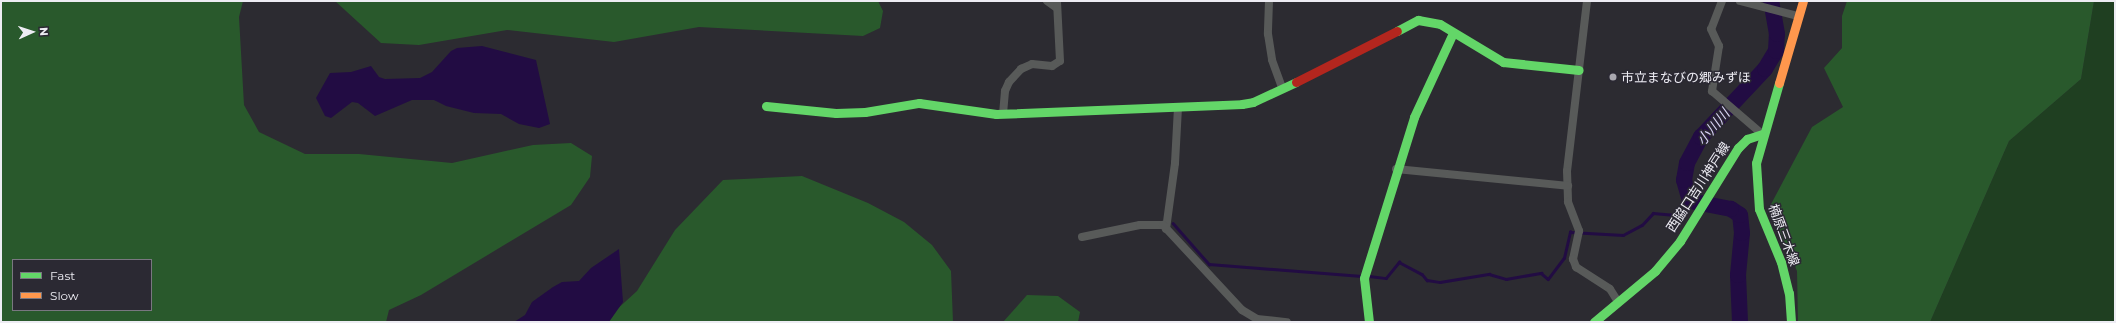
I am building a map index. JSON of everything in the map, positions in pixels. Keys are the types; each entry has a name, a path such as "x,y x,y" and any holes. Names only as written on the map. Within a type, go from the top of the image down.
{"street":[{"path":"1003,114 1005,91 1009,82 1021,69 1032,64 1052,66 1060,60 1057,5 1047,1"},
{"path":"1269,1 1268,34 1272,60 1282,88"},
{"path":"1587,1 1568,186 1571,213 1579,231 1573,259 1576,267 1610,290 1618,302"},
{"path":"1722,1 1711,28 1719,46 1712,91 1724,99 1762,134 1803,1"},
{"path":"1740,1 1782,14 1798,16"},
{"path":"766,106 836,113 865,112 919,102 947,109 973,108 1003,114 1242,104 1282,88 1418,20 1440,24 1503,62 1579,70"},
{"path":"1369,322 1364,278 1396,169 1414,117 1453,33"},
{"path":"1166,229 1175,163 1178,107"},
{"name":"西脇口吉川神戸線","path":"1594,322 1655,271 1680,241 1738,148 1747,140 1762,134"},
{"name":"楠原三木線","path":"1762,134 1756,162 1759,209 1781,262 1789,293 1790,322"},
{"path":"1396,169 1568,186"},
{"path":"1082,237 1140,225 1157,224 1166,229 1242,310 1257,319 1286,322"}],"green space":[{"path":"1,1 243,1 239,17 244,105 259,132 305,154 359,154 452,163 533,145 571,143 592,156 590,177 571,205 421,295 389,310 386,322 1,322"},
{"path":"335,1 878,1 883,11 880,28 863,36 699,27 614,42 507,30 419,45 381,43"},
{"path":"1847,1 2094,1 2081,79 2009,141 1930,322 1798,322 1797,271 1769,208 1812,127 1843,107 1824,68 1842,48 1842,16"},
{"path":"2094,1 2115,1 2115,322 1930,322 2009,141 2081,79"},
{"path":"802,176 868,203 904,222 932,245 951,271 953,322 603,322 637,291 675,230 723,180"},
{"path":"1027,295 1058,296 1080,312 1078,322 1003,322"}],"shaded area":[{"path":"482,46 536,60 550,124 539,128 519,124 501,114 474,113 446,106 434,100 412,100 375,116 358,103 352,102 331,118 325,116 316,98 330,73 351,72 371,66 379,77 385,79 420,78 432,72 451,51 457,48"},
{"path":"619,249 623,302 609,322 514,322 525,315 532,302 553,287 562,282 579,281 591,268"}],"waterway":[{"name":"小川川","path":"1740,322 1738,275 1742,233 1740,215 1731,209 1690,201 1684,180 1687,163 1701,137 1765,69 1776,51 1777,34 1771,1"},
{"path":"1369,276 1386,278 1399,262 1422,274 1427,280 1440,282 1489,274 1506,279 1541,273 1548,279 1564,258 1570,232 1623,235 1642,225 1653,213 1675,215 1683,212 1690,201"},
{"path":"1173,223 1209,264 1362,276"}],"traffic: fast":[{"path":"1397,31 1418,20 1440,24 1503,62 1579,70"},
{"path":"1369,322 1364,278 1414,117 1453,33"},
{"path":"766,106 836,113 865,112 919,103 996,114 1242,104 1253,102 1296,82"},
{"path":"1779,83 1756,163 1759,209 1781,262 1789,293 1791,322"},
{"path":"1594,322 1655,271 1680,241 1738,148 1747,139 1762,134"}],"traffic: slow":[{"path":"1779,83 1803,1"}],"traffic: jam":[{"path":"1296,82 1397,31"}],"place":[{"name":"市立まなびの郷みずほ","path":"1613,77"}]}
